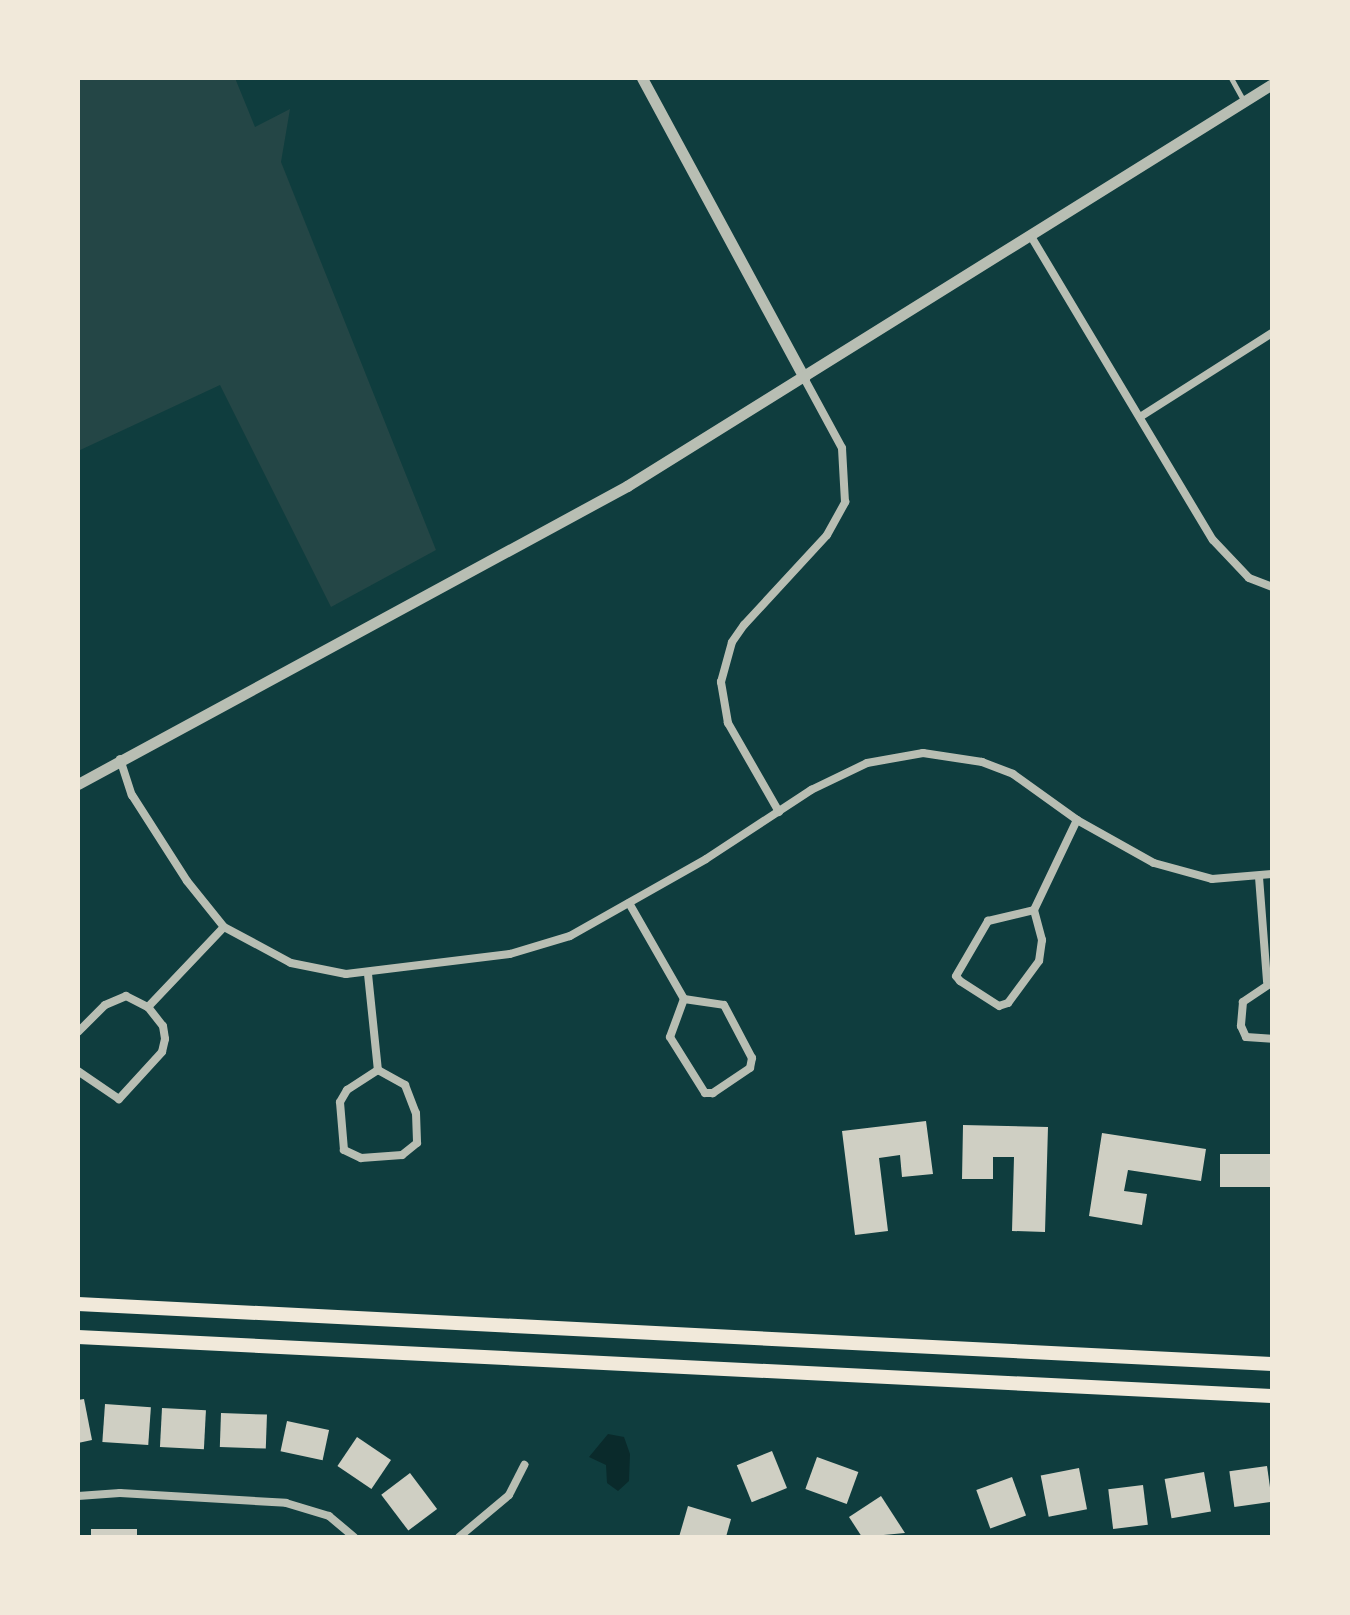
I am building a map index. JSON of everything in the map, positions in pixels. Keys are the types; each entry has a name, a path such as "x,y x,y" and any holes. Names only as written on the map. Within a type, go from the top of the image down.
{"main road":[{"path":"78,1304 1272,1364"},
{"path":"78,1337 1272,1396"}],"street":[{"path":"642,78 842,448 845,502 827,535 732,642 721,682 728,723 779,812"},
{"path":"78,784 627,486 1032,238 1272,84"},
{"path":"1032,238 1213,540 1249,578 1272,587"},
{"path":"1140,417 1272,333"},
{"path":"120,759 132,795 187,881 224,927 291,963 368,974 538,947 629,903 867,763 923,753 982,762 1013,774 1077,820 1154,863 1212,879 1272,874"},
{"path":"1034,910 988,921 956,976 960,981 999,1006 1008,1003 1039,961 1042,940 1034,910 1077,820"},
{"path":"1259,877 1270,982 1243,1002 1241,1026 1246,1037 1272,1039"},
{"path":"629,903 684,999"},
{"path":"148,1007 224,927"},
{"path":"368,974 378,1070"},
{"path":"78,1032 105,1005 126,996 148,1007 163,1026 162,1052 119,1099 78,1071"},
{"path":"684,999 724,1005 752,1058 750,1068 713,1093 705,1093 670,1037 684,999"},
{"path":"378,1070 405,1085 416,1113 417,1143 402,1155 361,1158 344,1150 340,1102 347,1090 378,1070"},
{"path":"459,1537 509,1495 524,1465"},
{"path":"78,1496 120,1493 286,1503 329,1516 354,1537"}],"lane":[{"path":"1231,78 1245,102"}],"shaded area":[{"path":"78,78 235,78 255,127 290,109 281,162 436,550 331,607 220,385 78,451"},
{"path":"608,1434 624,1437 630,1454 629,1481 618,1491 607,1483 606,1465 589,1457"}],"building":[{"path":"926,1121 933,1174 902,1177 900,1155 879,1158 888,1231 855,1235 842,1131"},
{"path":"963,1125 1048,1127 1045,1232 1012,1231 1014,1157 993,1157 993,1179 962,1179"},
{"path":"1102,1133 1206,1149 1201,1181 1128,1170 1124,1191 1147,1194 1142,1225 1089,1216"},
{"path":"1220,1154 1272,1154 1272,1187 1220,1187"},
{"path":"84,1399 92,1440 78,1443 78,1400"},
{"path":"105,1404 151,1407 148,1445 102,1442"},
{"path":"162,1408 206,1410 204,1449 160,1447"},
{"path":"221,1413 267,1415 266,1449 220,1447"},
{"path":"287,1421 329,1430 323,1460 281,1451"},
{"path":"357,1437 391,1460 371,1489 337,1466"},
{"path":"772,1451 787,1488 752,1502 737,1465"},
{"path":"817,1457 858,1472 847,1504 805,1489"},
{"path":"1267,1466 1272,1502 1234,1507 1229,1471"},
{"path":"1079,1468 1087,1509 1049,1517 1041,1475"},
{"path":"1204,1472 1211,1511 1172,1518 1165,1479"},
{"path":"410,1473 437,1509 408,1531 381,1495"},
{"path":"1012,1477 1026,1516 990,1529 976,1490"},
{"path":"1143,1485 1148,1525 1113,1529 1108,1489"},
{"path":"881,1496 905,1533 862,1537 849,1517"},
{"path":"688,1506 731,1519 726,1537 679,1537"},
{"path":"91,1529 137,1529 137,1537 91,1537"}]}
